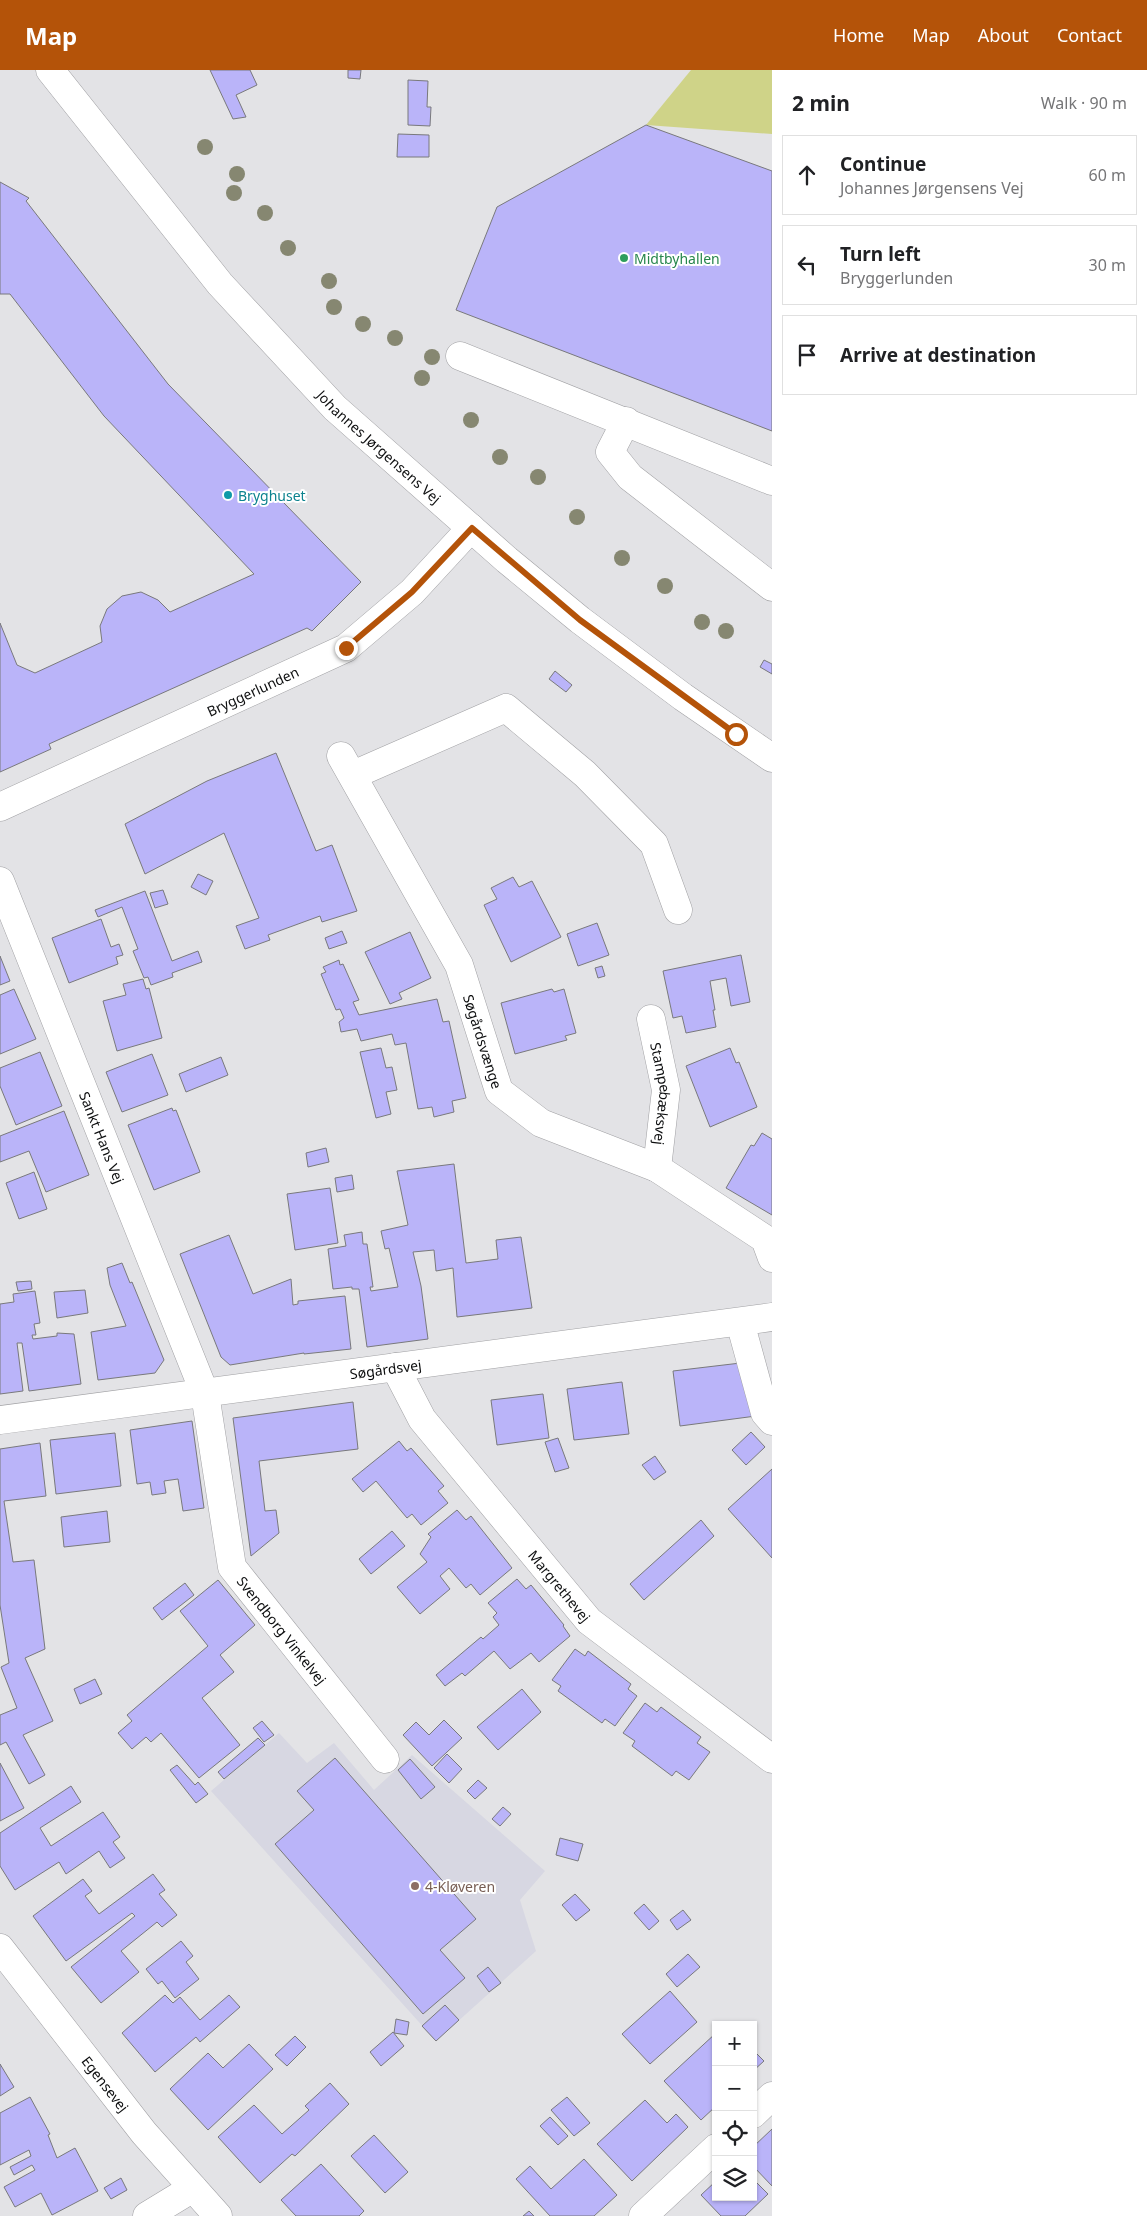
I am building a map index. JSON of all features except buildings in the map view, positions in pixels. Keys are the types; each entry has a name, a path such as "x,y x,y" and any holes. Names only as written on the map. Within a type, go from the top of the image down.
{"street":[{"name":"Johannes Jørgensens Vej","path":"50,70 234,298 335,408 565,608 637,664 772,758"},
{"path":"460,356 772,481"},
{"path":"626,421 610,452 630,477 772,587"},
{"name":"Bryggerlunden","path":"0,807 346,648 412,592 472,528"},
{"name":"Søgårdsvænge","path":"678,910 654,844 585,774 506,708 347,765 459,965 499,1091 541,1123 657,1168 764,1239 772,1258"},
{"name":"Sankt Hans Vej","path":"0,881 205,1394"},
{"name":"Stampebæksvej","path":"651,1020 666,1090 657,1168"},
{"name":"Søgårdsvej","path":"0,1420 772,1318"},
{"path":"740,1322 764,1413 772,1421"},
{"name":"Margrethevej","path":"395,1367 422,1419 589,1621 772,1759"},
{"name":"Svendborg Vinkelvej","path":"205,1394 232,1567 386,1759"},
{"name":"Egensevej","path":"0,1948 144,2134 218,2216"},
{"path":"756,2111 772,2096"},
{"path":"643,2216 712,2152"},
{"path":"147,2216 193,2188"}],"shaded area":[{"name":"4-Kløveren","path":"279,1733 307,1763 334,1743 374,1790 412,1755 545,1871 520,1900 536,1951 436,2041 211,1791"}],"green space":[{"path":"691,70 772,70 772,134 646,125"}],"place":[{"name":"Midtbyhallen","path":"624,258"},
{"name":"Bryghuset","path":"228,495"},
{"name":"4-Kløveren","path":"415,1886"}],"route":[{"path":"346,648 412,592 472,528 580,620 683,698 736,734"}]}
